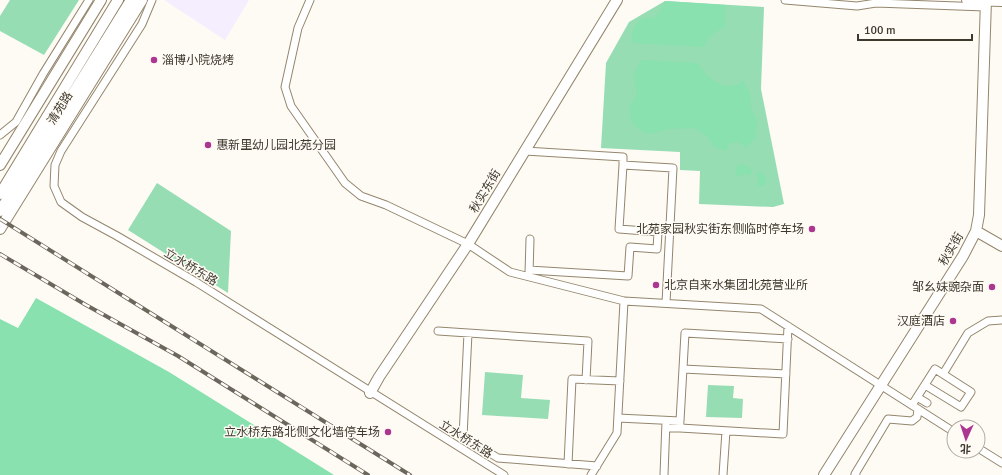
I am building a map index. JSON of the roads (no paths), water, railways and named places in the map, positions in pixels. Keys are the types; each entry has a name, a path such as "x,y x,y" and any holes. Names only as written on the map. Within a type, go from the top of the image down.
{"street":[{"path":"0,135 16,122 43,74 89,0"},
{"name":"清苑路","path":"0,165 101,0"},
{"name":"清苑路","path":"0,194 118,0"},
{"name":"清苑路","path":"0,211 132,0"},
{"name":"清苑路","path":"0,229 142,0"},
{"name":"立水桥东路","path":"152,0 142,24 61,151 55,165 54,186 61,202 82,217 196,282 370,393 504,475"},
{"path":"310,0 298,28 285,87 291,106 346,183 361,196 386,205 468,244 510,272 628,276 630,247 657,249 658,232 619,230 623,157 524,151"},
{"name":"秋实东街","path":"370,393 379,377 468,244 617,0"},
{"path":"785,0 857,6 876,3 1002,2"},
{"path":"967,0 986,3"},
{"name":"秋实街","path":"824,475 963,256 976,231 979,214 986,3"},
{"path":"623,165 673,168 666,303"},
{"path":"976,231 1002,246"},
{"path":"529,273 530,239"},
{"path":"529,273 624,301 761,309 946,427"},
{"path":"591,475 617,433 624,301"},
{"path":"943,374 968,333 988,321 1002,320"},
{"path":"618,418 726,431 783,434 788,326"},
{"path":"438,331 588,341 586,380"},
{"path":"468,333 463,436 498,458 597,466"},
{"path":"680,425 685,333 788,339"},
{"path":"683,369 786,374"},
{"path":"856,475 855,474 888,419 912,421 917,417 915,407 917,397 935,369 971,392 961,408 925,385"},
{"path":"568,464 572,379 620,381"},
{"path":"917,397 927,403"},
{"path":"664,475 666,424"},
{"path":"724,475 726,431"},
{"path":"986,453 1002,463"}],"railway":[{"path":"0,219 410,475"},
{"path":"0,254 86,305 178,356 368,475"}],"place":[{"name":"淄博小院烧烤","path":"154,60"},
{"name":"惠新里幼儿园北苑分园","path":"208,145"},
{"name":"北苑家园秋实街东侧临时停车场","path":"812,229"},
{"name":"北京自来水集团北苑营业所","path":"656,285"},
{"name":"邹幺妹豌杂面","path":"992,287"},
{"name":"汉庭酒店","path":"953,321"},
{"name":"立水桥东路北侧文化墙停车场","path":"388,432"}]}
